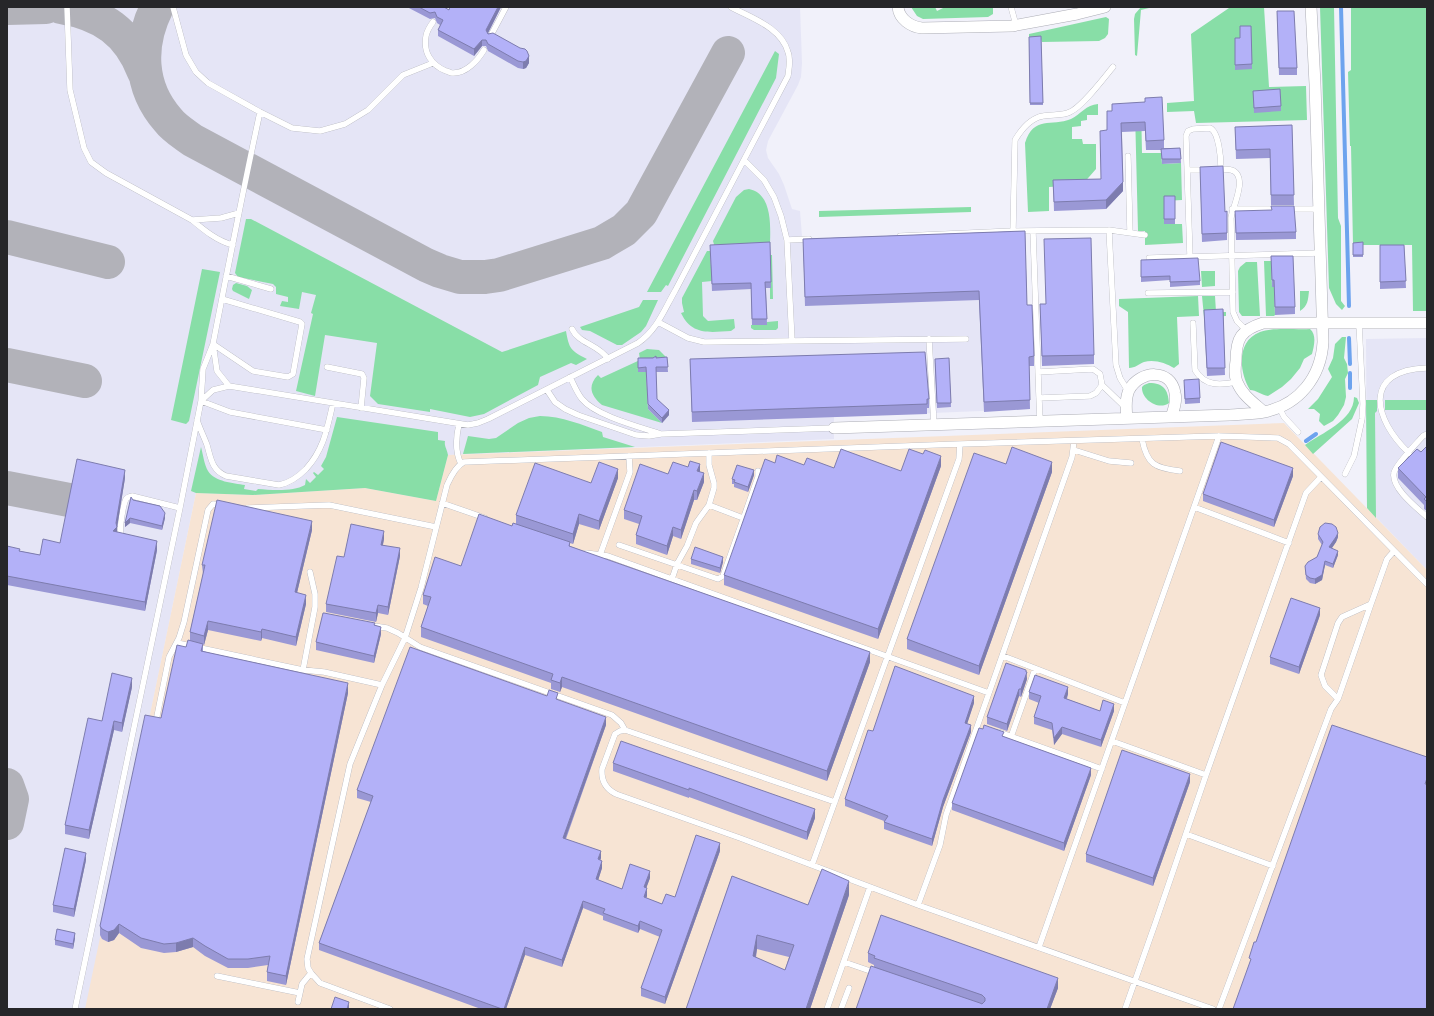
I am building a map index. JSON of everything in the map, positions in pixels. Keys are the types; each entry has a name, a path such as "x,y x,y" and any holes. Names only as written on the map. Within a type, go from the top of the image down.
{"street":[{"path":"898,7 902,18 916,28 1016,25 1077,14 1105,7"},
{"path":"834,428 1040,421 1126,413 1172,417 1230,415 1264,412 1291,402 1298,396 1305,389 1316,372 1323,352 1315,84 1311,7"},
{"path":"1264,412 1249,398 1237,382 1235,375 1236,346 1238,340 1254,326 1263,323 1427,323"},
{"path":"1126,413 1129,391 1135,382 1146,375 1158,374 1170,381 1175,392 1175,406 1172,417"}],"lane":[{"path":"67,7 70,90 84,148 91,162 106,173 192,220 225,243 233,245"},
{"path":"173,7 186,55 196,72 208,83 292,128 320,131 345,124 368,110 403,75 433,63"},
{"path":"490,37 506,7"},
{"path":"201,401 213,390 229,386 468,425 478,423 547,390 638,343 648,336 658,322 788,76 790,65 788,52 782,38 771,28 731,7"},
{"path":"1011,7 1016,25"},
{"path":"433,22 426,34 425,45 428,56 433,63 442,69 452,73 471,66 484,50"},
{"path":"1013,231 1015,140 1033,120 1041,116 1071,112 1114,67"},
{"path":"75,1009 180,508 201,401 203,369 213,344 260,112"},
{"path":"1190,257 1186,136 1188,131 1193,129 1210,128 1215,132 1220,152 1221,169"},
{"path":"1128,156 1130,233"},
{"path":"744,160 764,180 774,197 781,216 787,240 792,341"},
{"path":"1188,170 1231,170 1238,176 1240,189 1232,209 1231,218 1233,312 1237,321 1247,331"},
{"path":"1232,209 1318,209"},
{"path":"192,220 220,218 239,213"},
{"path":"896,236 1013,231 1109,230 1145,235"},
{"path":"1109,230 1116,365 1120,378 1129,391"},
{"path":"1033,231 1040,421"},
{"path":"787,240 818,239"},
{"path":"1150,258 1232,257 1320,253"},
{"path":"226,276 271,289"},
{"path":"1148,293 1233,292"},
{"path":"213,344 253,371 288,377 293,374 302,324 300,322 222,299"},
{"path":"658,322 688,338 704,342 966,338"},
{"path":"1193,323 1195,370 1198,376 1212,384 1219,385 1237,382"},
{"path":"1345,474 1354,456 1362,419 1359,323"},
{"path":"572,329 574,334 599,349 608,359"},
{"path":"929,339 934,425"},
{"path":"213,344 217,371 229,386"},
{"path":"327,367 362,374 364,378 360,408"},
{"path":"1409,453 1395,438 1386,424 1381,409 1381,392 1383,386 1388,380 1397,374 1407,370 1427,368"},
{"path":"1038,372 1093,369 1100,374 1102,385 1126,413"},
{"path":"570,377 582,400 591,407 602,413 662,434"},
{"path":"1039,398 1090,396 1096,393 1102,385"},
{"path":"547,390 555,402 565,409 636,435 649,436 662,434 834,428"},
{"path":"201,401 230,412 327,430"},
{"path":"197,420 213,465 220,474 279,485 293,480 315,460 327,430 333,403"},
{"path":"1279,407 1284,417 1298,432"},
{"path":"459,424 457,434 457,454 461,464"},
{"path":"1427,434 1423,436 1397,467 1394,473 1394,481 1399,490 1427,517"},
{"path":"1039,947 1219,436"},
{"path":"390,1009 324,985 316,980 311,973 307,964 307,959 350,764 382,685 405,638 421,588 449,479 461,464 469,461 960,444 1219,436 1278,438 1289,444 1427,584"},
{"path":"1142,439 1144,451 1149,460 1164,468 1180,472"},
{"path":"918,905 940,845 946,815 981,726 989,693 1074,450 1074,441"},
{"path":"812,865 959,459 960,444"},
{"path":"1074,450 1109,461 1131,463"},
{"path":"672,579 677,564 699,519 708,505 714,488 709,453"},
{"path":"600,554 630,472 629,456"},
{"path":"619,545 718,579 721,578 758,477 758,471"},
{"path":"1125,1009 1306,493 1321,478"},
{"path":"130,538 122,535 120,530 126,500 129,496 180,508"},
{"path":"442,503 491,520"},
{"path":"156,721 169,657 177,643 184,622 208,510 212,504 232,506"},
{"path":"240,507 329,505 436,527"},
{"path":"708,505 743,518"},
{"path":"1194,507 1289,543"},
{"path":"1218,1009 1331,709 1338,699 1387,559 1394,551"},
{"path":"581,552 608,556 989,693"},
{"path":"303,670 315,607 315,594 310,572"},
{"path":"1338,699 1325,686 1321,675 1338,623 1342,618 1371,604"},
{"path":"364,624 391,630 420,647 612,715 621,723 625,730"},
{"path":"177,643 382,685"},
{"path":"1003,656 1125,703"},
{"path":"1011,737 1036,669"},
{"path":"835,802 625,730 615,734 602,769 602,780 611,792 616,794 918,905 1214,1009"},
{"path":"994,731 1102,769"},
{"path":"1112,740 1206,775"},
{"path":"1186,834 1272,866"},
{"path":"827,1009 870,887"},
{"path":"844,962 880,975"},
{"path":"298,1002 304,980 311,973"},
{"path":"217,976 300,994"},
{"path":"841,1009 849,988"}],"shaded area":[{"path":"7,7 800,7 801,77 768,141 766,150 768,158 779,174 784,185 792,209 800,211 803,249 1026,299 1030,409 834,417 834,439 448,455 436,501 365,488 253,495 196,493 148,725 314,1009 7,1009"},
{"path":"1427,338 1427,570 1367,508 1366,339"},
{"path":"1284,423 1427,570 1427,1009 85,1009 145,724 148,724 196,493 253,495 365,488 436,501 448,455"}],"green space":[{"path":"911,7 935,7 937,11 945,7 993,7 993,14 988,17 923,19 917,16"},
{"path":"1141,7 1153,7 1141,10 1137,56 1135,55 1134,19 1135,14"},
{"path":"1264,7 1269,87 1306,86 1307,120 1196,123 1194,111 1167,112 1167,103 1194,101 1191,34 1229,8"},
{"path":"1320,7 1334,7 1338,218 1341,226 1341,301 1345,306 1342,310 1336,304 1329,288"},
{"path":"1351,7 1427,7 1427,311 1413,311 1412,245 1353,245 1348,72 1351,70"},
{"path":"1106,17 1109,19 1108,34 1105,38 1099,41 1042,42 1041,39 1029,39 1029,34"},
{"path":"775,51 779,54 776,78 668,286 666,285 661,292 647,292"},
{"path":"1098,104 1098,115 1087,115 1087,120 1081,121 1081,126 1072,127 1072,139 1082,139 1083,144 1096,144 1096,169 1082,185 1049,187 1049,211 1028,212 1025,143 1029,134 1038,125 1071,119 1087,108"},
{"path":"1141,104 1142,153 1161,153 1162,164 1181,163 1182,200 1164,201 1164,224 1182,224 1183,243 1145,245 1145,231 1138,231 1135,112 1112,113 1112,105"},
{"path":"749,189 757,192 767,205 770,223 770,249 716,251 713,241 736,197 744,190"},
{"path":"971,207 971,212 819,217 819,211"},
{"path":"246,219 251,219 502,352 566,331 568,342 572,349 577,354 587,359 576,365 571,363 540,377 538,385 484,414 470,417 430,409 430,412 378,404 370,396 377,343 325,335 315,396 296,391 313,314 311,313 316,295 302,292 299,309 280,306 282,301 288,302 288,297 276,294 276,287 273,284 238,277 235,273"},
{"path":"707,251 710,251 712,281 702,282 703,316 708,321 734,319 735,328 731,331 709,332 696,329 690,326 681,313 684,312 682,298"},
{"path":"770,255 772,255 773,299 770,299"},
{"path":"1264,261 1271,261 1272,287 1274,287 1274,316 1266,316"},
{"path":"1246,262 1257,262 1260,316 1242,316 1239,312 1238,271"},
{"path":"202,269 220,272 189,421 186,424 171,420"},
{"path":"1201,271 1215,271 1215,286 1202,287"},
{"path":"236,283 247,286 252,290 249,299 233,291 233,285"},
{"path":"1300,291 1309,291 1306,305 1300,311"},
{"path":"1198,296 1199,316 1177,317 1179,364 1174,368 1160,362 1148,361 1129,368 1128,312 1119,306 1119,299"},
{"path":"1202,296 1215,296 1216,312 1226,312 1226,316 1204,317"},
{"path":"643,300 658,300 646,326 641,332 622,345 617,345 590,331 582,330 580,327 639,307"},
{"path":"778,321 778,328 776,330 754,330 751,328 751,325 766,325 767,322"},
{"path":"1310,329 1314,334 1312,354 1304,359 1300,368 1291,379 1268,396 1250,390 1244,375 1242,358 1243,350 1252,336 1265,330"},
{"path":"1342,337 1346,337 1344,358 1347,364 1348,373 1345,379 1346,397 1344,405 1338,415 1333,421 1324,426 1319,421 1320,414 1314,409 1308,409 1318,399 1332,377 1328,369 1333,358 1335,344"},
{"path":"647,349 659,350 666,357 667,362 646,370 648,409 662,423 602,405 595,398 592,391 592,383 598,375 601,378 640,360 639,353"},
{"path":"1149,383 1158,384 1164,388 1168,394 1169,403 1160,406 1155,405 1144,396 1142,387"},
{"path":"1354,397 1357,398 1359,403 1352,419 1313,454 1305,445 1343,420 1353,405"},
{"path":"1366,400 1377,400 1377,411 1375,413 1376,518 1367,508"},
{"path":"1385,400 1427,400 1427,410 1385,410"},
{"path":"540,416 564,419 602,432 603,437 635,447 463,454 468,436 489,439 496,438 518,423 529,418"},
{"path":"337,417 438,432 438,440 445,441 448,455 436,501 365,488 253,495 196,493 191,491 201,447 208,471 211,475 220,480 245,485 244,489 256,491 258,489 288,490 305,485 306,479 310,483 316,477 313,473 314,472 318,475 324,469 321,466 326,457"}],"building":[{"path":"419,7 444,7 449,10 450,7 498,7 486,30 488,34 493,33 520,48 525,49 529,56 526,61 518,61 488,44 486,40 482,40 474,49 438,30 443,20 437,17 435,12 430,13"},
{"path":"1277,11 1294,11 1297,68 1279,68"},
{"path":"1240,26 1251,26 1252,64 1235,65 1235,38 1240,38"},
{"path":"1041,36 1043,103 1030,103 1029,37"},
{"path":"1280,89 1281,106 1254,108 1253,91"},
{"path":"1162,97 1164,140 1146,141 1145,122 1121,123 1123,182 1106,200 1054,202 1053,180 1101,179 1100,131 1107,130 1107,111 1112,111 1112,104 1145,102 1145,98"},
{"path":"1292,125 1294,195 1271,195 1270,149 1236,150 1235,127"},
{"path":"1180,148 1181,159 1162,159 1161,149"},
{"path":"1223,166 1225,212 1227,211 1227,233 1202,234 1200,167"},
{"path":"1164,196 1175,196 1175,219 1164,219"},
{"path":"1271,206 1294,206 1296,232 1236,233 1235,211 1272,210"},
{"path":"1025,231 1027,305 1032,305 1034,356 1029,357 1030,400 984,402 979,291 805,297 803,239"},
{"path":"1091,238 1094,355 1042,356 1040,304 1046,304 1044,239"},
{"path":"770,242 771,282 765,282 767,319 752,319 751,283 712,284 710,245"},
{"path":"1363,242 1363,255 1353,255 1353,243"},
{"path":"1380,245 1404,245 1406,281 1380,282"},
{"path":"1271,256 1293,256 1295,307 1275,307"},
{"path":"1198,258 1200,281 1170,282 1170,276 1141,277 1141,260"},
{"path":"1223,309 1225,368 1207,368 1204,310"},
{"path":"925,352 929,399 927,399 927,404 692,412 690,359"},
{"path":"656,356 656,358 667,357 668,367 656,367 657,399 669,410 662,418 648,404 646,367 638,368 638,358 653,358"},
{"path":"949,358 951,403 937,403 935,359"},
{"path":"1199,379 1200,398 1185,399 1184,380"},
{"path":"1221,442 1293,468 1274,520 1203,494"},
{"path":"1427,446 1427,502 1424,499 1426,497 1398,468 1417,449 1421,452"},
{"path":"1012,447 1052,462 979,666 907,639 974,453 1006,464"},
{"path":"841,449 901,471 909,449 923,454 925,450 941,456 878,629 724,575 765,459 775,463 777,455 804,465 807,458 834,468"},
{"path":"77,459 125,470 116,523 117,527 113,531 157,541 145,602 7,576 7,546 20,549 19,551 40,555 43,539 60,543"},
{"path":"690,461 700,464 697,471 704,473 697,491 694,490 681,530 673,527 667,546 636,535 642,516 624,510 640,464 668,474 673,462 688,467"},
{"path":"599,462 618,469 599,521 579,514 573,534 516,515 535,463 591,483"},
{"path":"737,465 754,470 748,487 734,482 735,480 732,479"},
{"path":"131,497 133,500 160,506 165,513 162,526 130,518 125,523"},
{"path":"217,500 312,521 295,592 306,595 296,637 262,629 261,632 208,621 204,636 190,632 205,565 202,565"},
{"path":"479,514 512,526 513,523 570,542 569,546 870,652 827,771 562,677 560,683 551,680 553,674 421,627 431,597 423,595 435,557 461,566"},
{"path":"1325,523 1332,524 1336,527 1338,533 1329,547 1338,551 1333,564 1325,561 1322,575 1315,579 1310,578 1306,575 1305,566 1308,562 1317,557 1323,542 1318,534 1320,527"},
{"path":"351,524 384,531 381,545 400,548 388,607 378,605 376,613 326,604 337,556 344,557"},
{"path":"695,547 723,557 720,568 691,559"},
{"path":"1291,598 1320,608 1299,667 1270,657"},
{"path":"323,613 375,623 374,625 381,627 374,656 316,642"},
{"path":"188,640 203,644 201,651 348,683 286,976 267,972 270,956 248,959 228,959 193,938 176,943 164,944 141,938 119,924 114,930 108,932 100,926 145,715 161,718 177,645 186,647"},
{"path":"410,647 547,696 549,690 558,693 556,699 606,717 563,838 601,851 598,859 602,861 596,879 622,889 630,864 650,871 644,887 647,888 644,897 662,904 666,894 675,897 696,835 720,843 665,997 641,988 662,930 640,921 638,926 603,913 605,909 583,901 562,960 525,947 504,1009 319,943 373,796 357,790"},
{"path":"1006,663 1026,670 1027,672 1021,689 1019,689 1007,724 987,717"},
{"path":"895,666 974,696 965,723 971,725 943,800 932,839 884,822 888,816 845,799 868,730 873,731"},
{"path":"112,673 132,678 122,723 114,721 89,830 65,825 88,718 102,721"},
{"path":"1035,675 1068,687 1064,698 1100,711 1103,700 1114,704 1101,740 1062,727 1054,738 1052,723 1034,717 1041,696 1029,692"},
{"path":"984,725 1004,732 1002,736 1091,768 1064,843 952,803 979,728 983,729"},
{"path":"1332,725 1427,757 1427,778 1425,784 1427,784 1427,1009 1233,1009 1251,959 1249,958 1254,942 1256,942"},
{"path":"621,741 815,809 807,832 689,788 689,790 613,763"},
{"path":"1122,750 1190,774 1153,878 1086,854"},
{"path":"65,848 86,853 74,909 53,905"},
{"path":"822,869 849,881 806,1009 686,1009 732,876 808,905","holes":["757,935 794,945 785,970 753,956"]},
{"path":"881,915 1058,978 1047,1009 856,1009 871,966 982,1004 985,1001 985,998 982,995 874,958 875,956 868,953"},
{"path":"57,929 75,933 73,944 55,940"},
{"path":"335,997 349,1002 347,1009 331,1009"}],"waterway":[{"path":"1341,7 1349,306"},
{"path":"1349,338 1350,364"},
{"path":"1350,373 1350,388"},
{"path":"1306,441 1316,434"}],"taxiway":[{"path":"7,8 46,7"},
{"path":"61,7 89,14 112,27 130,46 138,58 144,72"},
{"path":"157,7 147,36 144,51 144,65 151,94 158,107 173,126 192,140 426,265 460,277 485,277 499,275 602,243 624,230 641,213 728,53"},
{"path":"7,237 108,262"},
{"path":"7,365 85,381"},
{"path":"7,488 69,500"},
{"path":"7,785 12,799 7,823"}]}
